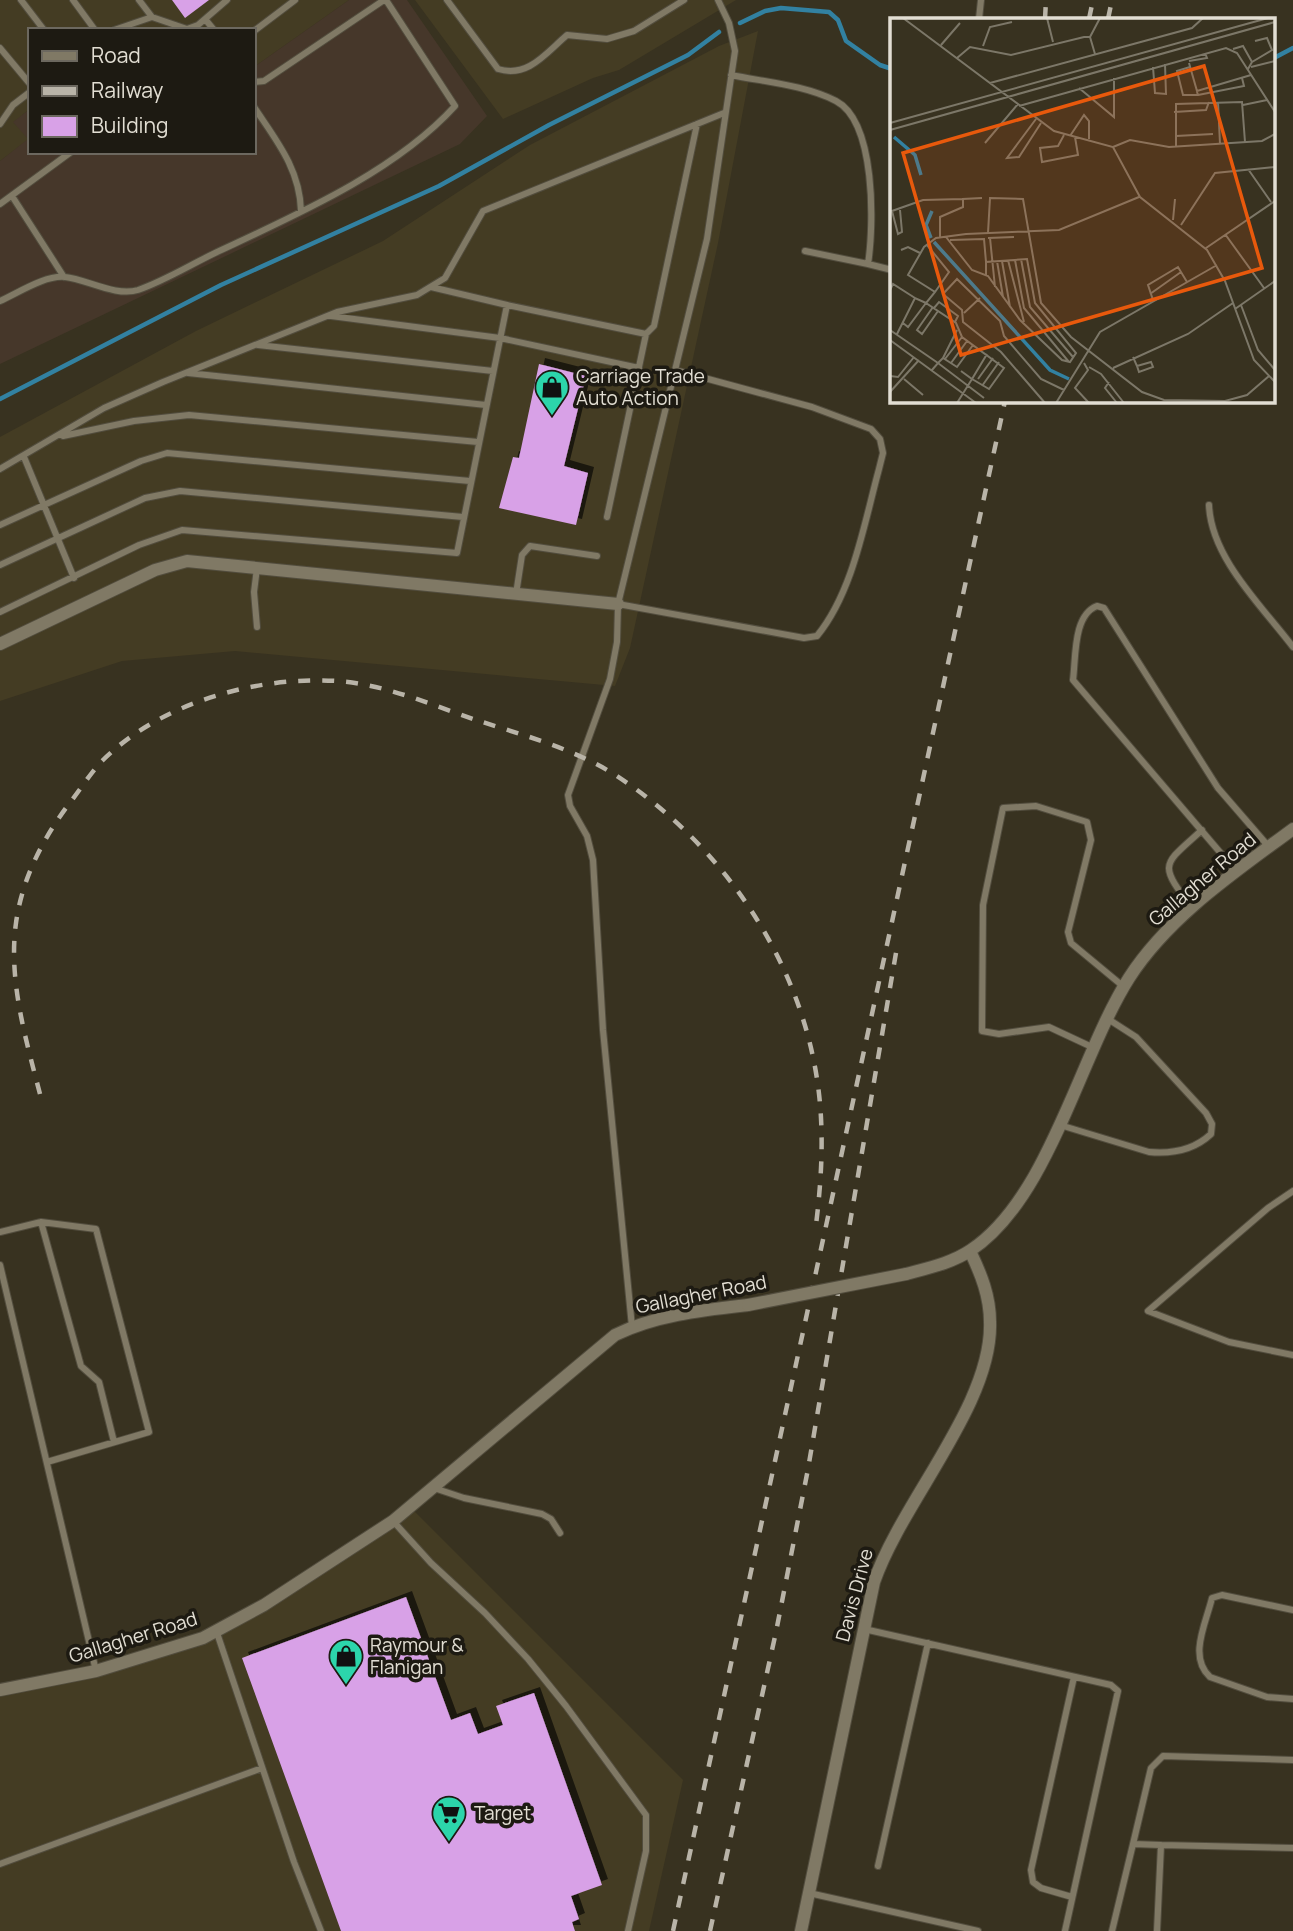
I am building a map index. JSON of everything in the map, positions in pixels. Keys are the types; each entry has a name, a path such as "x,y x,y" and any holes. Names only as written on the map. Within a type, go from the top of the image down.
{"street":[{"path":"0,644 171,564 187,561 618,604"},
{"name":"Gallagher Road","path":"0,1690 96,1671 203,1638 264,1605 393,1521 615,1335 632,1327 702,1311 748,1305 906,1274 939,1265 970,1251 1009,1214 1059,1124 1125,987 1164,933 1293,829"},
{"name":"Davis Drive","path":"801,1931 874,1582 885,1549 966,1409 985,1368 990,1323 985,1282 970,1251"}],"lane":[{"path":"21,0 42,28"},
{"path":"72,0 93,28"},
{"path":"139,0 152,17 184,28"},
{"path":"189,28 205,19 227,0"},
{"path":"256,29 295,0"},
{"path":"0,301 36,285 64,277 88,286 135,291 301,211 429,135 455,106 385,0 264,80 256,82"},
{"path":"447,0 498,69 511,73 528,69 567,35 607,39 634,31 684,0"},
{"path":"632,1327 603,1030 593,860 587,836 570,807 568,795 610,679 617,642 618,604 707,239 724,113 736,51 729,23 718,0"},
{"path":"979,18 981,0"},
{"path":"120,28 152,17"},
{"path":"205,19 212,28"},
{"path":"0,48 28,82"},
{"path":"731,75 808,91 837,102 849,111 861,135 872,203 867,264"},
{"path":"0,124 13,105 28,94"},
{"path":"256,110 290,160 301,194 301,211"},
{"path":"0,469 104,408 186,373 329,315 417,295 445,278 483,211 724,113"},
{"path":"607,517 646,334 654,326 697,124"},
{"path":"0,204 68,154"},
{"path":"12,196 64,277"},
{"path":"806,251 890,270"},
{"path":"431,287 646,334"},
{"path":"0,612 139,545 181,530 457,553 507,305"},
{"path":"329,315 500,338 639,368"},
{"path":"256,345 493,371"},
{"path":"618,604 804,638 817,636 830,621 842,594 883,453 880,439 871,429 811,407 675,370"},
{"path":"186,373 486,405"},
{"path":"58,437 134,421 189,415 478,442"},
{"path":"0,525 141,461 167,453 470,481"},
{"path":"24,457 74,578"},
{"path":"0,565 145,498 180,491 463,517"},
{"path":"1209,505 1209,519 1220,547 1293,647"},
{"path":"516,594 522,555 530,546 597,556"},
{"path":"257,568 254,592 257,627"},
{"path":"1237,872 1073,680 1081,620 1088,609 1097,606 1104,608 1218,788 1269,847"},
{"path":"1094,1048 1049,1027 999,1034 982,1031 983,905 1003,808 1036,806 1087,822 1091,840 1068,932 1071,943 1125,987"},
{"path":"1192,908 1171,881 1167,869 1170,859 1202,830"},
{"path":"1059,1124 1149,1152 1164,1153 1203,1141 1211,1134 1212,1124 1206,1113 1136,1037 1108,1019"},
{"path":"1293,1191 1268,1208 1148,1311 1229,1342 1293,1355"},
{"path":"41,1222 81,1366 99,1382 114,1442"},
{"path":"0,1232 41,1222 96,1229 149,1432 47,1462"},
{"path":"0,1265 96,1671"},
{"path":"434,1488 464,1498 542,1514 551,1519 560,1533"},
{"path":"393,1521 430,1563 485,1613 527,1659 566,1706 646,1815 646,1851 628,1931"},
{"path":"1293,1610 1222,1595 1212,1598 1198,1657 1203,1671 1210,1677 1267,1697 1293,1699"},
{"path":"864,1629 1111,1685 1118,1691 1065,1931"},
{"path":"216,1630 321,1931"},
{"path":"878,1866 928,1643"},
{"path":"1072,1897 1041,1888 1032,1882 1031,1870 1074,1676"},
{"path":"1112,1931 1151,1768 1163,1756 1293,1760"},
{"path":"0,1864 262,1768"},
{"path":"1133,1844 1293,1848"},
{"path":"1157,1931 1161,1845"},
{"path":"808,1893 978,1931"}],"shaded area":[{"path":"0,0 349,0 256,66 256,28 28,28 28,111 14,122 28,140 0,161"},
{"path":"349,0 407,0 487,116 460,144 0,364 0,161 28,139 28,154 256,154 256,66"},
{"path":"415,0 736,0 619,70 593,78 503,119"},
{"path":"758,31 718,243 630,648 615,686 235,651 122,661 0,701 0,437 196,331 383,241 530,145 719,46"},
{"path":"28,111 28,139 13,122"},
{"path":"410,1507 683,1780 649,1931 0,1931 0,1687 42,1684 203,1638"}],"building":[{"path":"172,0 209,0 185,18"},
{"name":"Carriage Trade Auto Action","path":"539,364 586,376 564,466 588,473 576,525 499,508 513,457 519,458"},
{"name":"Target","path":"406,1597 451,1720 470,1713 478,1734 503,1725 496,1706 534,1693 602,1885 571,1896 579,1919 572,1922 575,1931 341,1931 242,1658"}],"waterway":[{"path":"740,23 765,11 781,8 829,12 838,20 846,41 880,65 890,68"},
{"path":"0,399 221,285 439,186 549,125 688,55 719,32"},
{"path":"1276,57 1293,48"}],"railway":[{"path":"1045,18 1046,0"},
{"path":"1089,18 1093,0"},
{"path":"1108,18 1112,0"},
{"path":"673,1931 1005,402"},
{"path":"40,1094 16,988 16,923 23,890 36,858 52,828 91,774 103,760 153,722 212,697 275,683 337,681 372,686 530,737 601,766 658,807 696,842 730,881 759,923 783,968 802,1016 815,1066 822,1147 815,1233"},
{"path":"710,1931 776,1632 808,1469 898,941"}],"place":[{"name":"Carriage Trade Auto Action","path":"552,417"},
{"name":"Raymour & Flanigan","path":"346,1686"},
{"name":"Target","path":"449,1843"}]}
